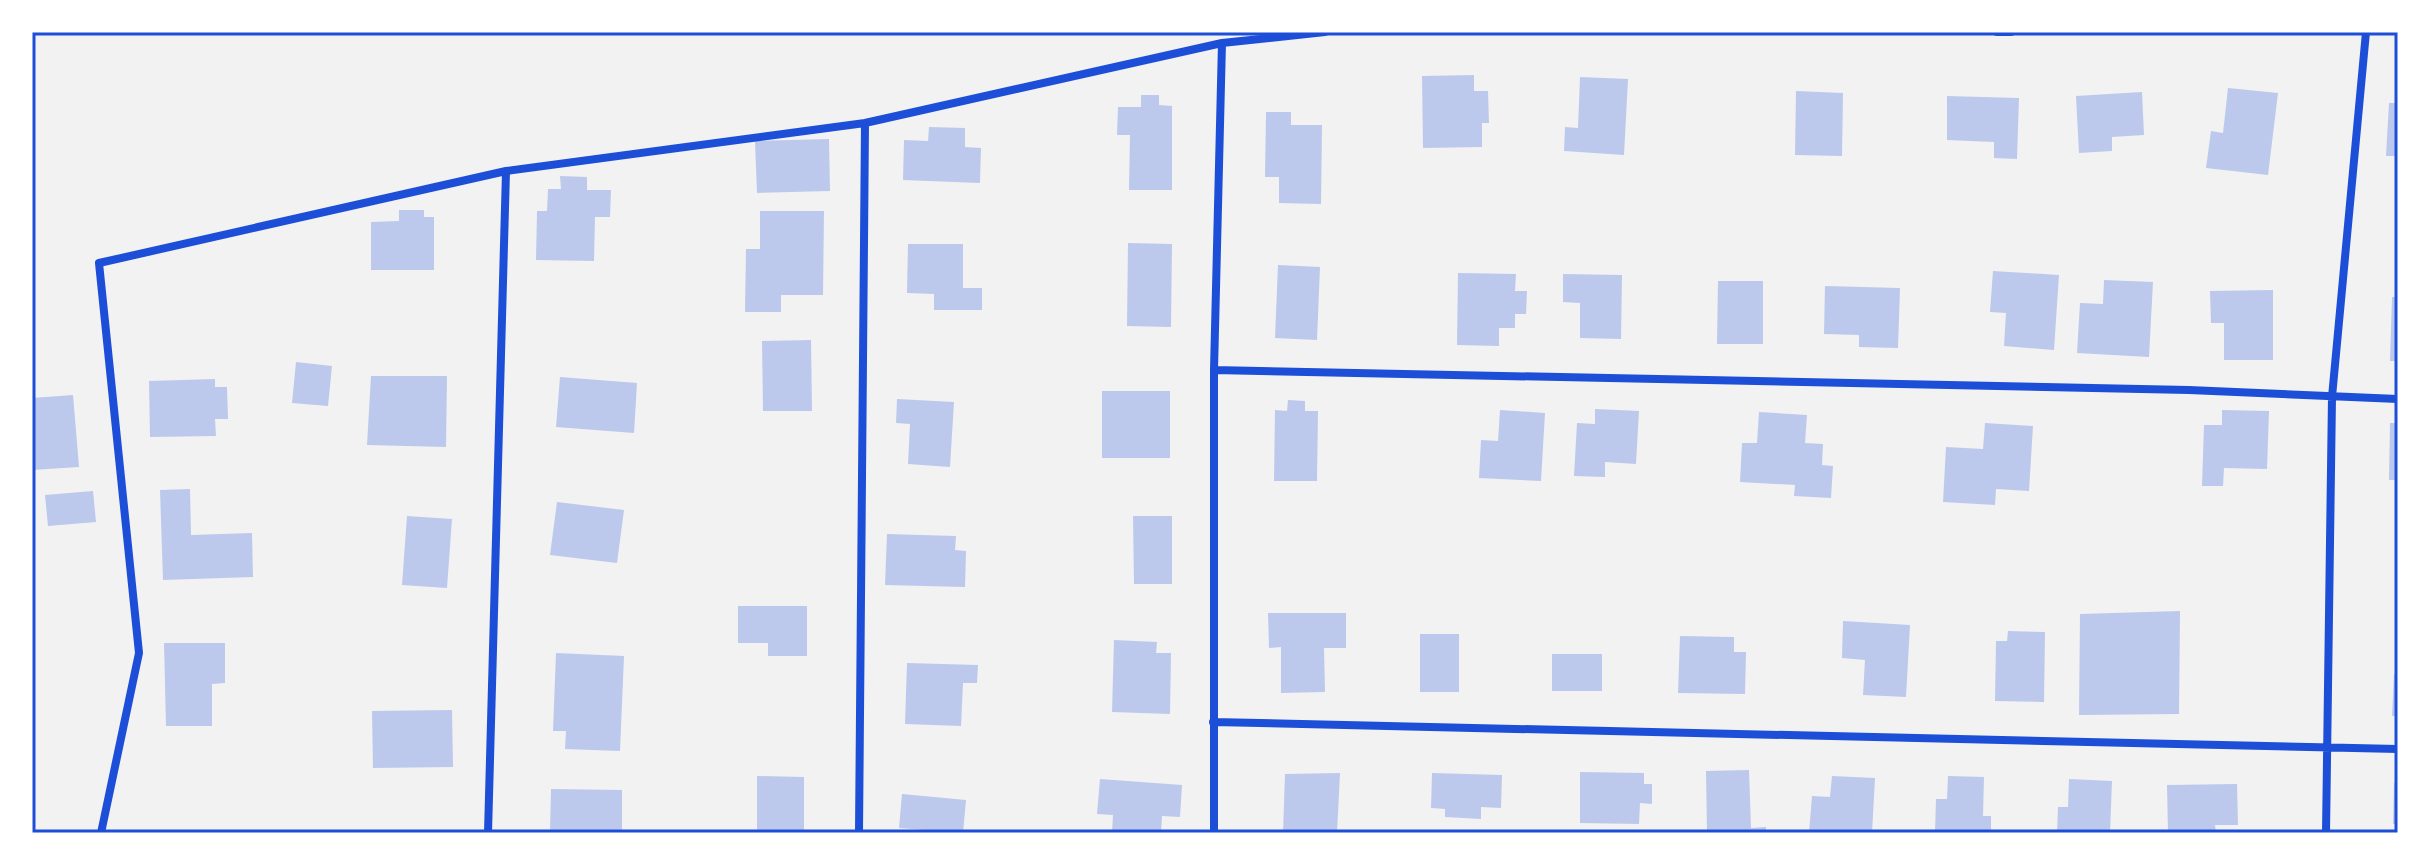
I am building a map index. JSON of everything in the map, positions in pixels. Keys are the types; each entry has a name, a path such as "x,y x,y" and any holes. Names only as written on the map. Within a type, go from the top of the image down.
{"street":[{"path":"101,833 139,653 99,263 506,171 865,123 1222,43 1325,32"},
{"path":"1997,32 2011,32"},
{"path":"2326,833 2332,397 2366,32"},
{"path":"1214,833 1214,370 1222,43"},
{"path":"859,833 865,123"},
{"path":"488,833 506,171"},
{"path":"1214,370 2157,389 2398,399"},
{"path":"1213,722 2398,749"}],"building":[{"path":"1474,75 1474,91 1488,91 1489,123 1482,123 1482,147 1423,148 1422,76"},
{"path":"1580,77 1628,79 1624,155 1564,151 1565,127 1578,128"},
{"path":"2228,88 2278,93 2268,175 2206,168 2211,131 2223,133"},
{"path":"1796,91 1843,93 1842,156 1795,155"},
{"path":"2142,92 2144,135 2112,137 2112,151 2079,153 2076,96"},
{"path":"1141,95 1159,95 1159,105 1172,106 1172,190 1129,190 1130,135 1117,135 1118,107 1141,107"},
{"path":"1947,96 2019,98 2017,159 1994,158 1994,142 1947,140"},
{"path":"2389,103 2398,103 2398,156 2386,156"},
{"path":"1266,112 1291,112 1291,125 1322,125 1321,204 1279,203 1279,177 1265,177"},
{"path":"929,127 965,128 965,147 981,148 980,183 903,180 904,140 928,141"},
{"path":"829,139 830,191 757,193 755,141"},
{"path":"560,176 587,177 587,190 611,190 610,217 595,217 594,261 536,260 537,211 547,211 548,189 561,189"},
{"path":"399,210 424,210 424,217 434,217 434,270 371,270 371,222 399,221"},
{"path":"760,211 824,211 823,295 781,295 781,312 745,312 746,249 760,249"},
{"path":"1128,243 1172,244 1171,327 1127,326"},
{"path":"908,244 963,244 963,288 982,288 982,310 934,310 934,294 907,293"},
{"path":"1278,265 1320,267 1317,340 1275,338"},
{"path":"1993,271 2059,275 2054,350 2004,346 2006,313 1990,312"},
{"path":"1458,273 1516,274 1515,291 1527,291 1526,314 1515,314 1515,328 1499,328 1499,346 1457,345"},
{"path":"1563,274 1622,275 1621,339 1580,338 1580,303 1563,302"},
{"path":"2104,280 2153,282 2149,357 2077,353 2080,303 2103,304"},
{"path":"1718,281 1763,281 1763,344 1717,344"},
{"path":"1825,286 1900,288 1898,348 1859,347 1859,335 1824,334"},
{"path":"2273,290 2273,360 2224,360 2224,323 2211,323 2210,291"},
{"path":"2392,297 2398,297 2398,361 2390,361"},
{"path":"811,340 812,411 763,411 762,341"},
{"path":"296,362 332,366 328,406 292,403"},
{"path":"371,376 447,376 446,447 367,445"},
{"path":"560,377 637,383 634,433 556,427"},
{"path":"215,379 215,387 227,387 228,419 215,419 216,436 150,437 149,381"},
{"path":"1102,391 1170,391 1170,458 1102,458"},
{"path":"73,395 79,467 32,470 32,398"},
{"path":"897,399 954,402 950,467 908,464 910,424 896,423"},
{"path":"1288,400 1305,401 1305,411 1318,411 1317,481 1274,481 1275,410 1287,411"},
{"path":"1595,409 1639,411 1636,464 1605,462 1605,477 1574,476 1577,423 1595,424"},
{"path":"1500,410 1545,413 1541,481 1479,478 1481,440 1498,441"},
{"path":"2222,410 2269,411 2267,469 2224,468 2223,486 2202,486 2204,425 2222,425"},
{"path":"1759,412 1807,415 1805,443 1823,444 1822,465 1833,466 1831,498 1794,496 1795,485 1740,482 1742,443 1757,443"},
{"path":"1985,423 2033,426 2029,491 1996,489 1995,505 1943,502 1946,447 1983,449"},
{"path":"2390,423 2398,423 2398,480 2389,480"},
{"path":"190,489 191,535 252,533 253,577 163,580 160,490"},
{"path":"93,491 96,522 48,526 45,495"},
{"path":"557,502 624,510 617,563 550,555"},
{"path":"407,516 452,519 447,588 402,585"},
{"path":"1133,516 1172,516 1172,584 1134,584"},
{"path":"887,534 956,536 955,550 966,551 965,587 885,585"},
{"path":"738,606 807,606 807,656 768,656 768,643 738,643"},
{"path":"2180,611 2179,714 2079,715 2080,614"},
{"path":"1268,613 1346,613 1346,648 1324,648 1325,692 1281,693 1281,647 1269,648"},
{"path":"1843,621 1910,625 1906,697 1863,695 1865,660 1842,658"},
{"path":"2008,631 2045,632 2044,702 1995,701 1996,641 2007,641"},
{"path":"1420,634 1459,634 1459,692 1420,692"},
{"path":"1680,636 1734,637 1734,652 1746,652 1745,694 1678,693"},
{"path":"1114,640 1157,642 1156,653 1171,653 1170,714 1112,712"},
{"path":"164,643 225,643 225,683 212,684 212,726 166,726"},
{"path":"556,653 624,656 620,751 565,749 566,731 553,731"},
{"path":"1552,654 1602,654 1602,691 1552,691"},
{"path":"907,663 978,665 977,683 963,683 961,726 905,724"},
{"path":"2394,674 2398,674 2398,716 2392,716"},
{"path":"452,710 453,767 373,768 372,711"},
{"path":"1749,770 1751,828 1766,827 1766,833 1707,833 1706,771"},
{"path":"1580,772 1644,773 1644,784 1652,784 1652,804 1640,803 1639,824 1580,823"},
{"path":"1340,773 1337,833 1283,833 1285,774"},
{"path":"1432,773 1502,775 1501,808 1481,807 1481,819 1445,817 1445,809 1431,808"},
{"path":"757,776 804,777 804,833 757,833"},
{"path":"1832,776 1875,778 1872,833 1809,833 1812,796 1830,797"},
{"path":"1948,776 1984,777 1983,816 1991,816 1991,833 1935,833 1936,799 1947,799"},
{"path":"1100,779 1182,785 1180,817 1162,816 1161,833 1112,833 1113,815 1097,814"},
{"path":"2069,779 2112,781 2110,833 2057,833 2058,807 2068,807"},
{"path":"2394,783 2398,783 2398,824 2393,824"},
{"path":"2237,784 2238,825 2215,825 2216,833 2168,833 2167,785"},
{"path":"551,789 622,790 622,833 550,833"},
{"path":"902,794 966,800 963,833 899,828"}]}
